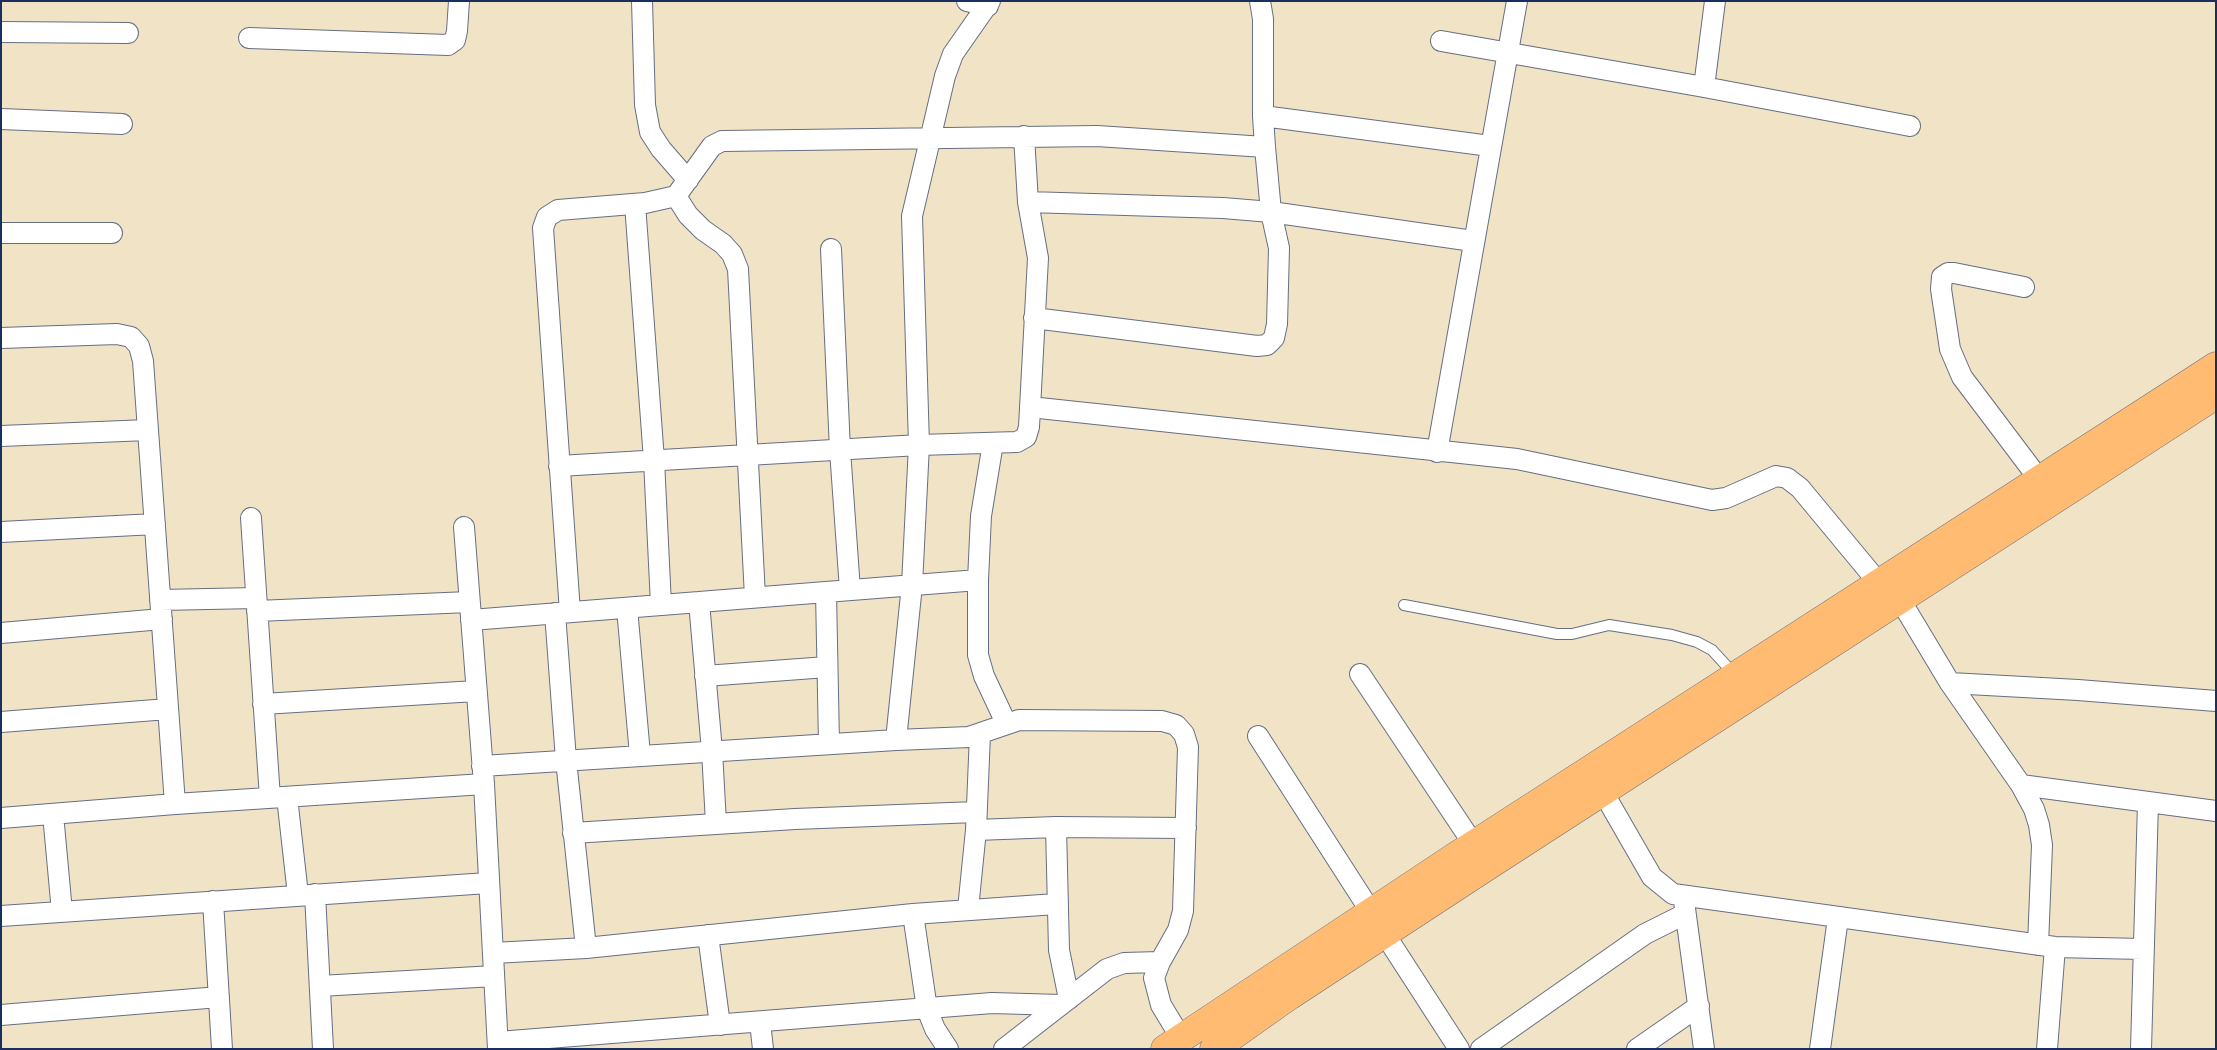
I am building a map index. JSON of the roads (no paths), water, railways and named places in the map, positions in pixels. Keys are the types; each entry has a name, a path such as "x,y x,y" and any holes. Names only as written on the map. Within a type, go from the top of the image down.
{"highway":[{"path":"1173,1043 1603,792 1889,590 2039,479 2216,366"},
{"path":"1214,1049 1474,845 1735,675 1889,590 2216,396"}],"street":[{"path":"249,38 448,45 455,40 458,31 460,1"},
{"path":"642,1 645,105 650,132 682,188 688,215 732,254 738,270 755,597"},
{"path":"896,740 912,585 919,445 912,216 932,137 944,76 953,54 989,4 967,1"},
{"path":"1034,318 1257,346 1267,345 1274,338 1277,324 1280,268 1279,248 1271,212 1265,147 1263,116 1263,19 1260,1"},
{"path":"1437,452 1517,1"},
{"path":"1704,86 1714,1"},
{"path":"1,32 128,33"},
{"path":"1441,41 1704,86 1910,126"},
{"path":"1263,116 1490,146"},
{"path":"1,119 122,124"},
{"path":"559,466 919,445 1017,442 1026,437 1029,427 1038,258 1028,202 1024,136"},
{"path":"586,948 566,760 559,466 543,228 547,217 558,210 662,200 682,188 712,146 722,142 932,137 1097,136 1265,147"},
{"path":"1028,202 1223,208 1271,212 1473,241"},
{"path":"635,204 654,460 660,605"},
{"path":"1,233 112,233"},
{"path":"831,249 840,450 850,590"},
{"path":"2024,287 1954,272 1942,277 1941,289 1950,349 1962,376 2039,479"},
{"path":"1,338 117,334 131,337 139,346 143,362 175,804"},
{"path":"1030,407 1437,452 1518,459 1712,500 1726,498 1776,476 1788,478 1800,488 1889,590 1950,683 2021,785 2034,809 2040,832 2047,946 2047,1049"},
{"path":"1,436 148,430"},
{"path":"993,443 981,516 978,580 978,655 984,676 1006,723"},
{"path":"251,518 263,704 279,797 306,895 320,986 323,1049"},
{"path":"1,532 155,524"},
{"path":"464,528 483,775 498,1045 992,1003 1065,1002"},
{"path":"1,633 161,610 256,605 562,613 978,580"},
{"path":"826,592 829,744"},
{"path":"699,602 712,751 716,823"},
{"path":"627,608 640,755"},
{"path":"706,676 827,667"},
{"path":"1360,674 1474,845"},
{"path":"1950,683 2078,690 2216,701"},
{"path":"263,704 476,690"},
{"path":"1,722 168,709"},
{"path":"1,818 279,797 483,775 566,760 969,737 1006,723 1039,720 1162,721 1176,725 1184,734 1188,747 1183,911 1178,930 1160,962 1154,978 1156,992 1173,1043"},
{"path":"968,910 976,821 980,734"},
{"path":"1258,736 1460,1049"},
{"path":"2021,785 2216,811"},
{"path":"1603,792 1652,877 1685,905 1838,918 2047,946 2142,949"},
{"path":"2141,1049 2142,949 2148,803"},
{"path":"53,814 62,912"},
{"path":"573,833 716,823 976,821 1056,827 1186,828"},
{"path":"1056,827 1056,904 1065,1002"},
{"path":"1,916 488,883"},
{"path":"213,901 222,1049"},
{"path":"492,954 586,948 913,914 1056,904"},
{"path":"1685,905 1704,1049"},
{"path":"1481,1049 1685,905"},
{"path":"913,914 927,1009 935,1029 948,1049"},
{"path":"1820,1049 1838,918"},
{"path":"708,935 720,1025"},
{"path":"1004,1049 1107,969 1124,963 1160,962"},
{"path":"320,986 494,976"},
{"path":"1,1016 219,997"},
{"path":"1638,1049 1699,1006"},
{"path":"760,1022 763,1049"}],"lane":[{"path":"1404,605 1557,634 1572,634 1609,625 1672,635 1697,642 1712,650 1735,675"}]}
